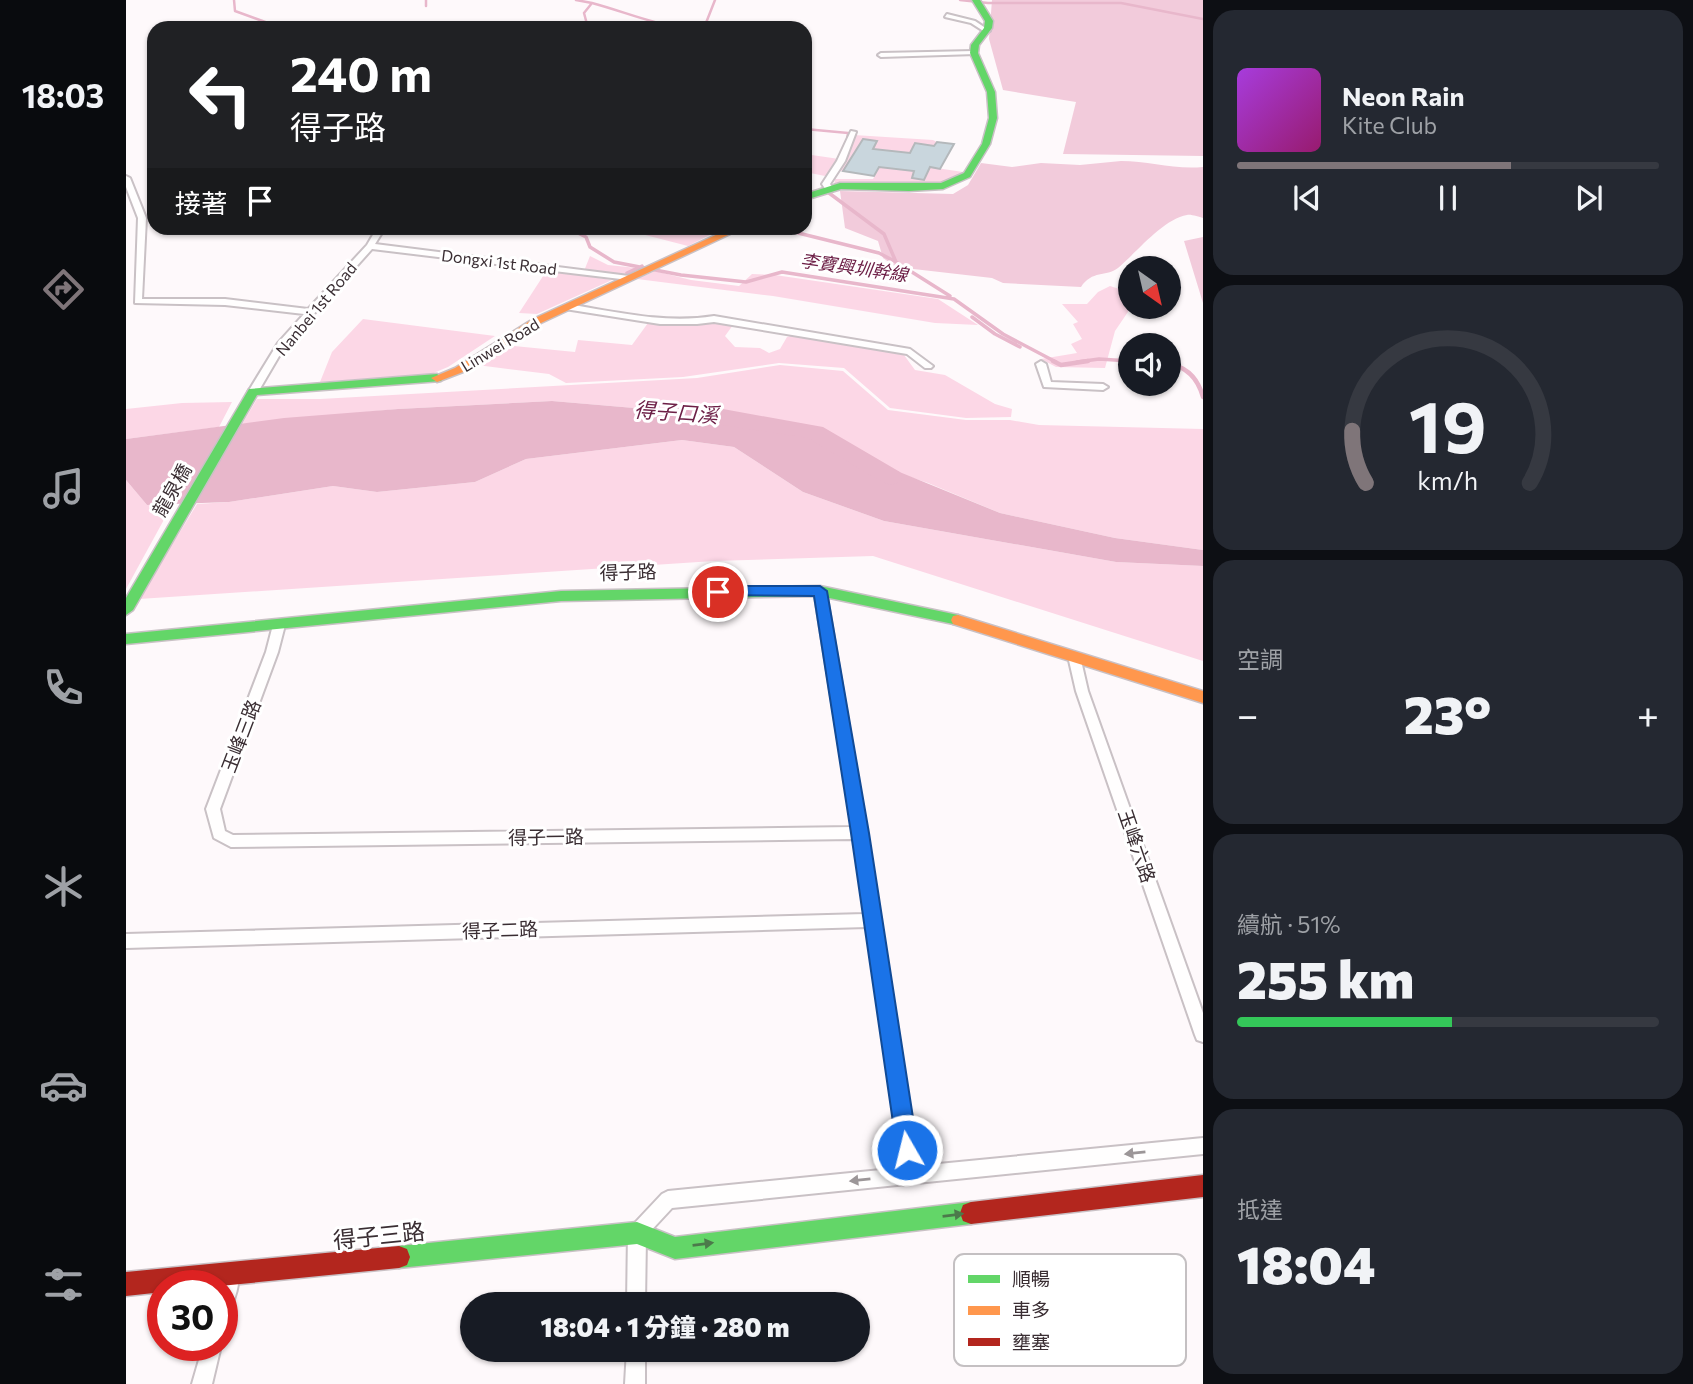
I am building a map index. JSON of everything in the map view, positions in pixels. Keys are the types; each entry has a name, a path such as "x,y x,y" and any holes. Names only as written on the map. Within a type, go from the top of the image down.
{"street":[{"path":"812,194 829,188 935,187 953,183 966,175 995,125 988,81 977,65 974,53 976,43 987,30 990,18 976,0"},
{"path":"947,16 973,22 987,30"},
{"path":"881,55 974,53"},
{"path":"829,188 826,184 841,161 853,132"},
{"path":"126,178 142,218 138,301 225,302 309,312"},
{"name":"Nanbei 1st Road","path":"250,396 281,345 370,246 377,235"},
{"name":"Linwei Road","path":"250,396 439,378 458,370 537,321 723,235"},
{"name":"Dongxi 1st Road","path":"370,246 629,278"},
{"path":"568,307 697,323 714,318 910,352 928,366"},
{"path":"1041,364 1047,385 1103,387"},
{"name":"龍泉橋","path":"129,606 250,396"},
{"path":"820,591 860,833 911,1175"},
{"name":"得子路","path":"126,639 561,596 820,591 967,622 1203,697"},
{"name":"玉峰三路","path":"231,841 219,834 213,809 272,652 279,625"},
{"name":"玉峰六路","path":"1074,656 1082,691 1203,1035"},
{"name":"得子一路","path":"231,841 860,833"},
{"name":"得子二路","path":"126,941 873,920"},
{"path":"636,1292 637,1233 667,1200 1203,1146"},
{"path":"637,1233 675,1248 1203,1186"},
{"name":"得子三路","path":"238,1273 637,1233"},
{"name":"得子三路","path":"126,1284 147,1282"},
{"path":"202,1384 208,1361"},
{"path":"635,1384 636,1362"}],"shaded area":[{"path":"992,0 1203,0 1203,156 1063,154 1076,102 1003,90 989,39"},
{"path":"854,135 937,142 934,146 915,143 911,153 873,149 843,171 839,171"},
{"path":"812,155 839,159 830,177 812,173"},
{"path":"1121,161 1203,167 1203,218 1187,215 1169,223 1130,256 1118,256 1118,268 1090,278 1081,287 1003,283 992,278 896,267 883,258 878,241 845,228 840,191 953,194 968,185 981,163 1012,167 1041,163 1080,165"},
{"path":"879,167 914,171 924,180 930,167 963,172 949,182 834,185 835,179 873,179"},
{"path":"645,235 710,235 688,246"},
{"path":"1203,237 1203,303 1184,241"},
{"path":"590,256 608,265 637,268 622,276 584,271"},
{"path":"547,270 612,280 537,314 519,313"},
{"path":"655,271 691,280 739,286 752,274 775,275 938,299 978,325 935,323 773,296 637,279"},
{"path":"1110,286 1118,289 1118,319 1123,319 1115,331 1105,368 1056,367 1041,359 1077,353 1071,344 1082,339 1073,324 1078,322 1062,304 1087,304 1098,292"},
{"path":"363,319 495,336 448,367 431,374 320,382 332,352"},
{"path":"715,321 733,325 725,336 735,347 760,348 769,353 780,349 787,337 794,335 904,355 915,370 945,375 995,404 1012,409 1011,417 966,418 890,408 844,368 779,363 683,377 566,383 549,374 477,365 494,351 506,351 514,346 575,352 578,340 632,345 648,323 702,325"},
{"path":"780,365 843,371 888,410 966,420 1010,420 1039,425 1203,429 1203,550 1115,538 1000,513 928,483 728,416 552,401 398,409 242,424 257,399 320,399 697,378"},
{"path":"232,402 219,427 126,439 126,409 182,403"},
{"path":"682,440 734,447 803,492 884,521 1116,562 1203,566 1203,661 873,556 714,561 139,599 197,504 229,502 333,486 377,492 475,482 526,459"},
{"path":"126,480 147,505 172,505 126,589"}],"water":[{"path":"552,401 728,416 799,431 1000,513 1115,538 1203,550 1203,566 1116,562 884,521 803,492 734,447 682,440 526,459 475,482 377,492 333,486 229,502 147,505 126,480 126,439 284,418"}],"building":[{"path":"863,139 877,141 873,149 910,153 915,143 934,146 937,142 954,144 940,169 930,167 924,180 912,178 914,171 879,167 874,176 843,171"}],"waterway":[{"name":"李寶興圳幹線","path":"234,0 235,11 262,21"},
{"path":"426,0 426,6"},
{"path":"576,0 592,3"},
{"path":"707,21 715,0"},
{"path":"960,0 988,3 1121,3 1203,19"},
{"path":"586,21 584,13 592,3"},
{"path":"592,3 651,21"},
{"path":"812,130 848,133 847,141"},
{"path":"825,190 884,234 896,262"},
{"name":"李寶興圳幹線","path":"582,235 586,237 590,247 614,262 640,267"},
{"path":"806,235 879,253 896,262"},
{"path":"896,262 950,296"},
{"path":"627,273 640,267"},
{"name":"李寶興圳幹線","path":"640,267 681,275 746,282 782,272 954,299 1003,334 1056,362"},
{"path":"972,317 995,334 1020,347"},
{"name":"李寶興圳幹線","path":"1077,362 1118,360"},
{"name":"李寶興圳幹線","path":"1053,361 1061,365 1088,361"},
{"name":"李寶興圳幹線","path":"1181,368 1191,375 1203,397"},
{"name":"得子口溪","path":"678,412 723,416 815,432 891,477"}],"traffic: fast":[{"path":"812,195 840,186 943,186 967,175 986,144 993,118 991,92 974,53 975,45 988,28 989,21 976,0"},
{"path":"126,610 253,392 437,378"},
{"path":"126,639 561,596 820,591 958,620"},
{"path":"399,1257 637,1233 675,1248 971,1213"}],"traffic: slow":[{"path":"437,378 459,370 537,321 723,235"},
{"path":"958,620 1203,697"}],"traffic: jam":[{"path":"971,1213 1203,1186"},
{"path":"126,1284 399,1257"}],"route":[{"path":"718,592 820,591 860,833 907,1150"}]}
